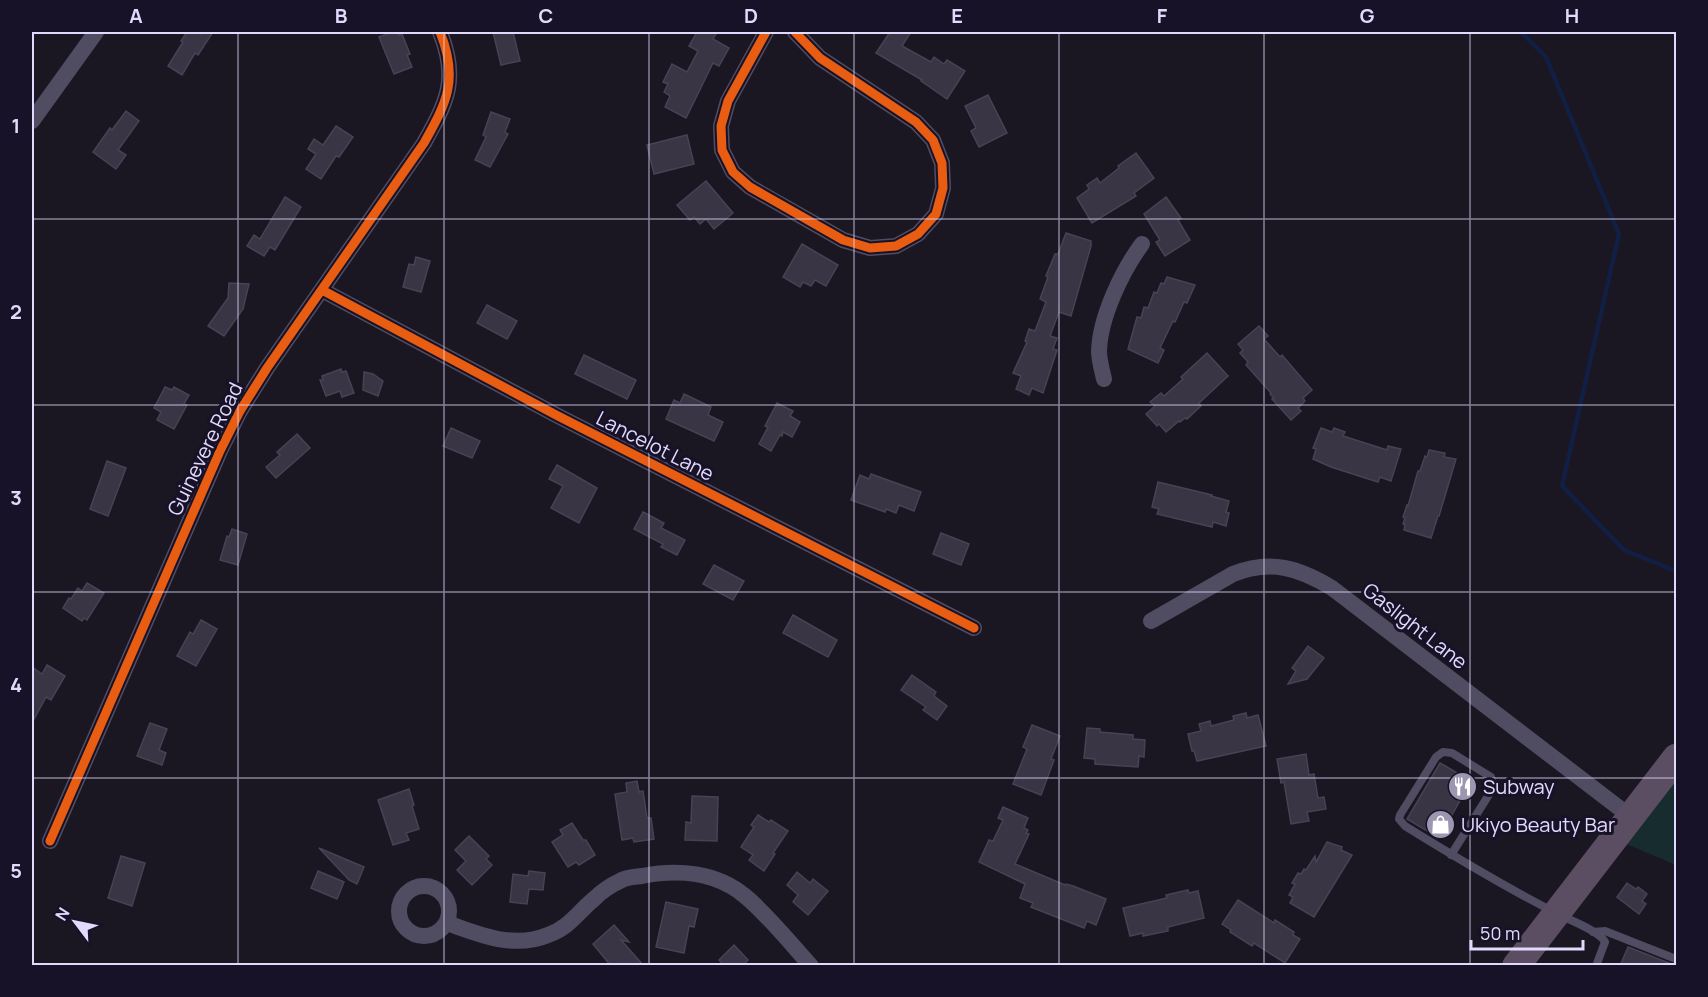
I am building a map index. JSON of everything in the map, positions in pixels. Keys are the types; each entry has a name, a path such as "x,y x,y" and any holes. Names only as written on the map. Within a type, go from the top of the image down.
{"highway":[{"path":"1516,966 1677,758"}],"street":[{"path":"32,121 96,32"},
{"name":"Guinevere Road","path":"50,841 233,424 267,369 424,143 440,114 446,99 450,76 447,48 441,32"},
{"path":"766,32 728,101 721,126 722,150 733,172 750,188 843,240 870,248 896,246 918,234 936,214 943,180 942,163 933,140 916,122 820,58 795,32"},
{"path":"1104,379 1099,353 1107,312 1123,276 1142,244"},
{"name":"Lancelot Lane","path":"322,290 558,416 974,628"},
{"name":"Gaslight Lane","path":"1151,621 1244,569 1268,567 1306,573 1332,588 1631,816"},
{"path":"447,923 510,942 529,940 547,936 568,925 594,898 622,879 658,872 692,873 722,881 745,896 811,966"}],"lane":[{"path":"1451,855 1490,793 1493,784 1491,777 1452,753 1443,752 1436,757 1399,819 1405,826 1451,855 1603,938 1604,947 1596,966"},
{"path":"1593,932 1605,931 1677,959"}],"green space":[{"path":"1676,775 1676,865 1624,843"}],"building":[{"path":"187,32 213,32 198,55 195,53 182,75 168,66"},
{"path":"393,32 402,34 410,54 407,55 412,67 394,74 379,37"},
{"path":"493,32 513,32 520,61 501,65"},
{"path":"697,32 717,32 713,39 729,48 719,66 713,63 686,118 665,107 670,96 664,92 668,84 663,82 672,64 687,72 698,51 689,46"},
{"path":"890,32 911,32 902,46 931,62 934,57 944,64 947,60 965,71 947,99 922,80 876,53"},
{"path":"988,95 1007,133 979,147 971,131 976,128 965,106"},
{"path":"126,111 139,121 118,150 126,155 116,169 93,152 110,128 112,130"},
{"path":"491,112 510,119 505,132 508,134 490,167 475,160 486,137 483,135"},
{"path":"336,126 353,137 339,157 336,156 321,179 306,169 316,154 308,149 314,139 323,145"},
{"path":"687,135 694,164 654,174 647,145"},
{"path":"1136,153 1154,178 1134,193 1136,196 1092,223 1077,198 1089,189 1087,185 1097,178 1100,183"},
{"path":"706,181 733,213 714,229 706,219 700,224 694,217 690,220 677,205"},
{"path":"285,197 301,207 275,250 270,247 264,256 247,246 254,235 260,239"},
{"path":"1166,197 1181,218 1178,220 1190,240 1165,256 1156,242 1160,240 1144,214"},
{"path":"1066,233 1091,241 1091,246 1071,316 1059,312 1050,336 1057,338 1053,349 1057,350 1043,393 1032,388 1029,395 1016,389 1021,376 1013,373 1027,342 1025,341 1029,329 1035,331 1046,302 1040,299 1048,277 1046,276"},
{"path":"802,244 838,265 826,286 815,280 811,286 803,282 800,287 783,277"},
{"path":"416,257 430,261 421,292 403,287 409,264 414,265"},
{"path":"1167,277 1195,285 1160,348 1164,350 1158,363 1128,349 1137,317 1141,318 1144,307 1148,308 1154,292 1157,293 1161,283 1164,284"},
{"path":"229,283 249,284 243,309 224,336 208,326 228,298"},
{"path":"487,305 517,321 507,339 477,323"},
{"path":"1259,326 1268,336 1264,339 1280,357 1282,355 1312,390 1303,398 1305,401 1298,408 1301,411 1291,420 1246,365 1248,362 1240,353 1243,350 1238,344"},
{"path":"1207,353 1228,376 1199,403 1201,406 1187,419 1179,421 1166,432 1146,414 1155,406 1150,402 1161,393 1164,396"},
{"path":"584,355 636,380 627,399 575,374"},
{"path":"341,369 342,372 346,371 354,393 342,397 340,391 326,396 320,380 323,380 322,376"},
{"path":"364,372 373,374 383,381 378,396 363,390"},
{"path":"165,387 172,390 174,387 189,395 184,404 187,405 174,429 157,420 161,412 154,408"},
{"path":"684,394 711,407 708,415 723,422 714,441 666,419 674,400 680,403"},
{"path":"777,403 793,411 790,416 800,422 792,437 783,432 782,436 780,435 771,451 759,444"},
{"path":"451,428 480,441 472,458 443,446"},
{"path":"1321,428 1332,432 1334,428 1345,432 1343,436 1387,450 1388,446 1401,449 1391,481 1380,477 1378,482 1313,459 1316,449 1313,448"},
{"path":"297,434 310,448 276,478 266,467 280,455 277,452"},
{"path":"1429,450 1445,453 1444,457 1456,459 1431,538 1404,530 1405,524 1403,524 1405,518 1403,517 1418,471"},
{"path":"107,461 126,468 108,516 90,509"},
{"path":"557,465 597,488 579,523 551,508 563,486 549,479"},
{"path":"871,474 921,492 914,511 899,505 896,513 886,509 885,512 851,500 860,475 869,479"},
{"path":"1158,482 1229,501 1226,526 1213,522 1212,527 1157,514 1159,509 1152,507"},
{"path":"643,512 664,523 661,528 685,540 677,555 661,547 663,544 634,529"},
{"path":"232,529 247,534 238,565 220,560 227,536 229,537"},
{"path":"941,533 969,544 961,565 933,554"},
{"path":"714,565 744,581 733,600 703,584"},
{"path":"87,583 104,593 87,620 84,618 82,621 63,608 78,588 82,591"},
{"path":"793,615 837,640 828,657 783,633"},
{"path":"201,620 217,629 196,666 177,656 190,632 193,634"},
{"path":"1308,646 1324,658 1307,679 1288,684 1296,671 1292,668"},
{"path":"47,665 65,676 51,700 46,697 32,723 32,667 42,674"},
{"path":"912,675 936,692 934,696 947,706 937,720 923,710 926,707 901,690"},
{"path":"1246,713 1247,718 1258,715 1266,746 1197,761 1188,734 1201,731 1199,724 1210,721 1211,726 1234,720 1233,716"},
{"path":"150,723 167,729 159,750 166,753 162,765 137,756"},
{"path":"1032,725 1060,736 1041,795 1013,784 1027,749 1023,747"},
{"path":"1087,728 1100,729 1100,732 1133,735 1133,739 1145,740 1144,757 1139,756 1138,767 1095,764 1095,759 1084,758"},
{"path":"1306,754 1309,775 1314,774 1318,798 1324,797 1326,809 1307,812 1309,821 1291,824 1284,782 1281,783 1277,759"},
{"path":"1440,763 1471,781 1439,838 1407,819"},
{"path":"637,781 639,792 643,791 647,818 651,818 654,839 634,842 633,838 622,840 615,794 627,792 626,783"},
{"path":"409,789 419,829 406,833 409,840 393,845 378,800"},
{"path":"692,796 718,797 717,841 685,840 686,822 691,823"},
{"path":"1003,807 1028,818 1024,828 1029,834 1015,864 1106,899 1096,925 1087,921 1084,928 1031,907 1033,903 1020,898 1025,884 979,862 989,840 993,841 1003,820 998,818"},
{"path":"758,815 788,831 764,871 749,860 753,855 741,847 754,827 751,825"},
{"path":"572,823 595,855 579,865 576,862 568,867 552,842 563,835 560,830"},
{"path":"469,836 489,856 486,859 492,865 472,885 457,870 466,861 455,850"},
{"path":"1327,842 1342,847 1341,850 1352,855 1314,917 1290,903 1293,897 1289,895 1298,873 1301,874 1304,869 1306,870 1315,856 1316,862"},
{"path":"319,848 364,867 357,884 349,880"},
{"path":"121,856 145,863 132,906 108,898"},
{"path":"318,871 344,882 337,899 311,888"},
{"path":"529,871 545,873 543,890 529,889 527,904 510,902 513,874 528,876"},
{"path":"797,872 810,883 813,879 828,891 808,915 793,902 798,895 787,885"},
{"path":"1627,883 1647,894 1642,901 1646,904 1639,914 1617,897"},
{"path":"1188,890 1189,893 1198,891 1204,918 1168,927 1168,931 1130,936 1123,908 1167,898 1166,895"},
{"path":"1238,900 1274,923 1275,920 1294,932 1293,935 1300,939 1285,963 1254,943 1252,946 1222,924"},
{"path":"666,902 698,909 694,927 689,926 684,953 656,947"},
{"path":"614,925 629,942 621,940 644,966 611,966 593,944"},
{"path":"734,945 748,960 742,966 725,966 719,960"},
{"path":"1628,947 1674,965 1674,966 1620,966"}],"waterway":[{"path":"1521,32 1546,57 1619,234 1562,486 1624,550 1676,571"}],"cycle path":[{"path":"50,841 220,451 240,411 267,368 424,143 439,115 448,90 449,77 449,63 440,32"},
{"path":"766,32 728,101 721,126 722,150 733,172 750,187 843,240 870,248 896,246 918,234 936,214 943,188 942,163 933,140 916,122 820,58 795,32"},
{"path":"322,290 558,416 974,628"}],"place":[{"name":"Subway","path":"1462,787"},
{"name":"Ukiyo Beauty Bar","path":"1440,825"}]}
